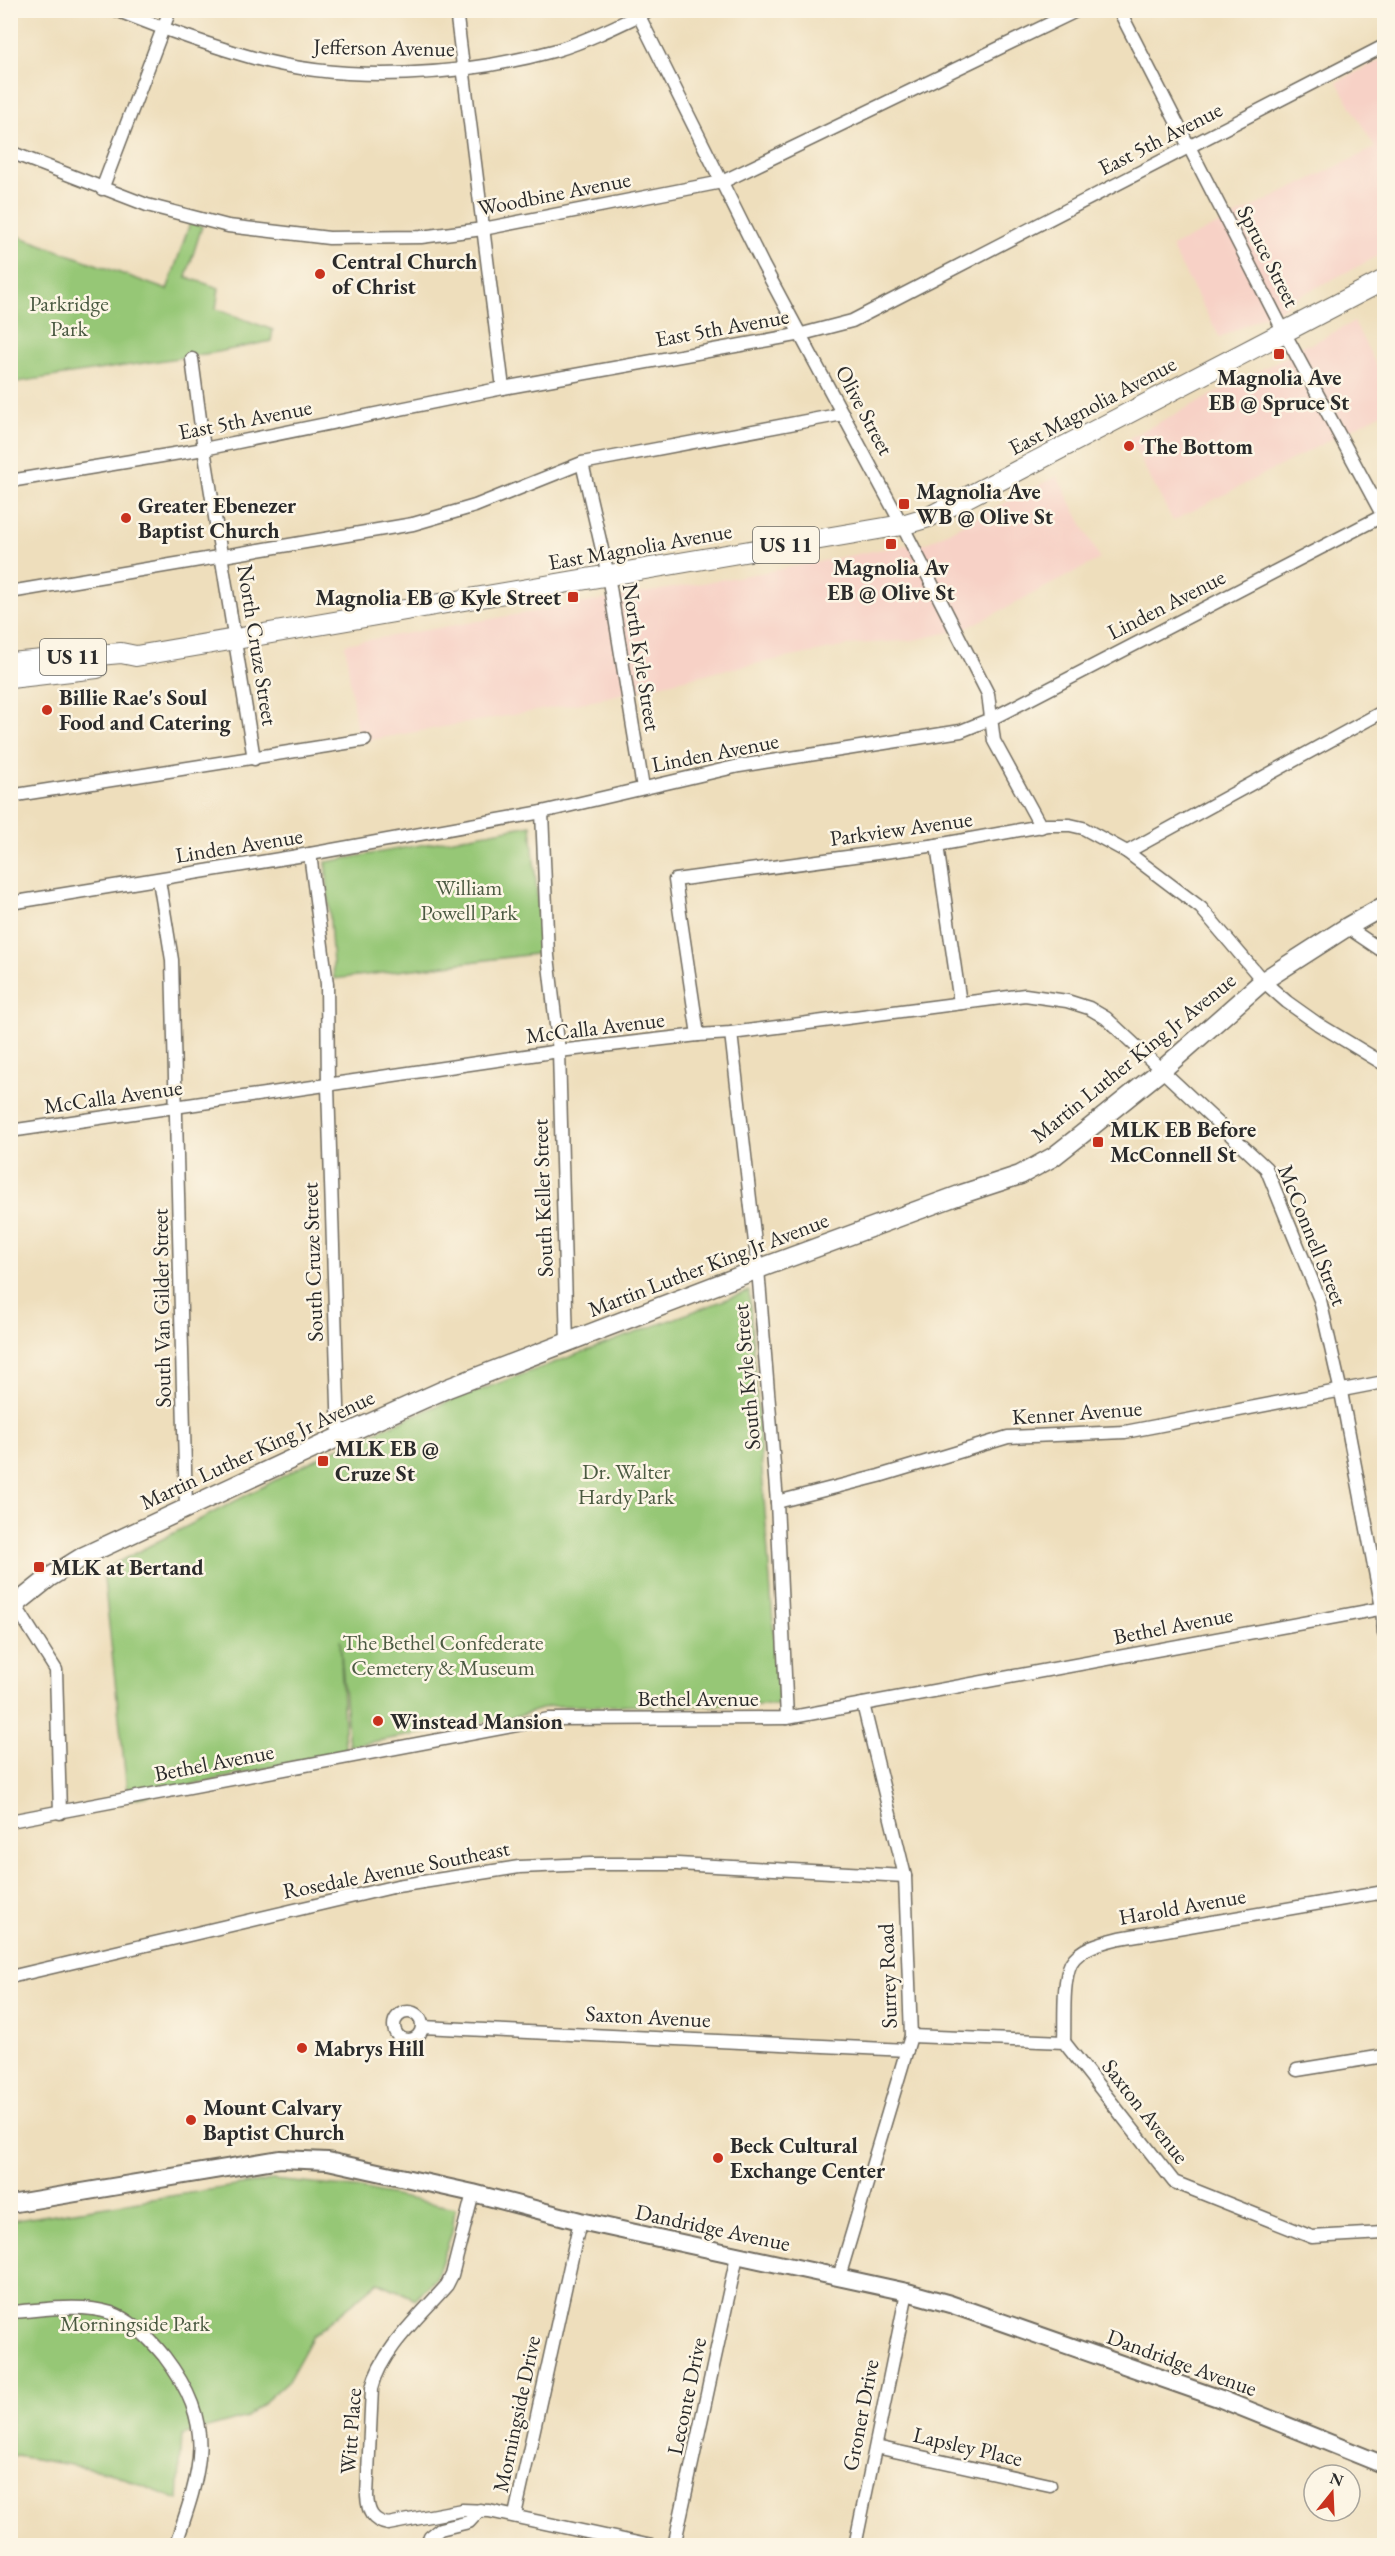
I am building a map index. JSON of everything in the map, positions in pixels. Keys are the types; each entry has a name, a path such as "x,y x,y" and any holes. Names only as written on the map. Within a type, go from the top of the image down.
{"main road":[{"name":"East Magnolia Avenue","path":"10,678 124,664 136,656 236,638 902,525 929,517 1384,280"},
{"name":"East Magnolia Avenue","path":"10,663 121,652 136,656"},
{"name":"Martin Luther King Jr Avenue","path":"12,1601 84,1556 448,1388 758,1269 1020,1175 1053,1157 1163,1069 1263,981 1384,906"}],"street":[{"name":"Jefferson Avenue","path":"116,10 255,58 308,68 369,73 464,69 558,49 644,13"},
{"path":"102,189 170,10"},
{"path":"456,10 503,388"},
{"name":"Woodbine Avenue","path":"10,152 147,205 200,219 280,233 329,238 421,237 483,229 722,182 1078,10"},
{"name":"Spruce Street","path":"1119,10 1284,332 1384,516"},
{"name":"Olive Street","path":"644,13 763,265 802,334 988,694 993,717 994,741 1041,827"},
{"name":"East 5th Avenue","path":"10,481 204,449 503,388 802,334 852,321 1384,46"},
{"name":"North Cruze Street","path":"192,359 204,449 254,759"},
{"path":"10,592 446,516 582,463 843,414"},
{"name":"North Kyle Street","path":"582,463 608,575 643,788"},
{"name":"Linden Avenue","path":"10,903 159,880 542,812 739,766 951,733 969,728 1384,516"},
{"path":"1127,852 1384,711"},
{"path":"10,796 365,740"},
{"name":"South Keller Street","path":"542,812 548,956 559,1052 567,1344"},
{"name":"Parkview Avenue","path":"698,1035 675,879 937,845 1059,824 1083,828 1127,852 1201,908 1263,981 1318,1024 1384,1064"},
{"path":"937,845 960,1003"},
{"path":"310,854 327,984 328,1086"},
{"name":"South Van Gilder Street","path":"159,880 172,960 186,1507"},
{"path":"1347,927 1384,952"},
{"name":"McCalla Avenue","path":"10,1131 559,1052 1035,995 1089,1008 1120,1029 1163,1069"},
{"name":"South Kyle Street","path":"731,1033 758,1269 777,1503 787,1718"},
{"name":"McConnell Street","path":"1163,1069 1266,1168 1320,1300 1341,1392 1383,1608 1384,1634"},
{"name":"South Cruze Street","path":"328,1086 339,1437"},
{"name":"Kenner Avenue","path":"777,1503 879,1476 1008,1437 1125,1432 1384,1382"},
{"path":"12,1601 56,1670 60,1813"},
{"name":"Bethel Avenue","path":"10,1821 549,1719 787,1718 1383,1608"},
{"name":"Surrey Road","path":"840,2277 911,2036 905,1876 863,1704"},
{"name":"Rosedale Avenue Southeast","path":"10,1977 397,1886 519,1867 677,1864 905,1876"},
{"name":"Harold Avenue","path":"1064,2042 1067,1976 1072,1962 1082,1952 1098,1944 1120,1938 1384,1892"},
{"name":"Saxton Avenue","path":"422,2027 907,2050"},
{"path":"911,2036 1064,2042"},
{"name":"Saxton Avenue","path":"1064,2042 1174,2182 1312,2237 1384,2233"},
{"path":"1297,2070 1384,2056"},
{"name":"Dandridge Avenue","path":"10,2204 280,2158 328,2161 473,2193 580,2221 907,2292 950,2304 1221,2399 1384,2465"},
{"name":"Witt Place","path":"473,2193 455,2265 447,2285 385,2357 376,2372 372,2388 367,2496 369,2512 374,2518 388,2524 462,2510 515,2515"},
{"name":"Morningside Drive","path":"580,2221 515,2515 652,2546"},
{"name":"Leconte Drive","path":"674,2546 737,2256"},
{"name":"Groner Drive","path":"855,2546 907,2292"},
{"path":"10,2312 91,2309 112,2314 137,2327 177,2373 195,2408 200,2429 200,2451 189,2506 175,2546"},
{"name":"Lapsley Place","path":"876,2447 1050,2486"},
{"path":"426,2546 430,2537 440,2529 469,2522 480,2510"},
{"path":"596,2546 598,2533"}],"shaded area":[{"path":"1384,58 1384,253 1288,302 1287,306 1268,317 1263,316 1220,338 1171,247 1375,148 1337,82"},
{"path":"1354,322 1384,380 1384,412 1173,521 1129,438 1287,356 1305,344 1309,345"},
{"path":"1057,476 1100,559 965,629 914,640 857,644 719,671 586,702 358,742 345,644 766,572 898,546 927,543"}],"green space":[{"name":"Parkridge Park","path":"190,223 202,226 186,277 219,288 216,309 273,330 271,341 218,352 11,383 10,233 167,290"},
{"name":"William Powell Park","path":"531,825 542,953 334,979 326,862"},
{"path":"749,1291 779,1705 550,1706 519,1716 349,1746 340,1639 345,1750 128,1800 103,1570 335,1449 434,1407"},
{"name":"Morningside Park","path":"273,2180 355,2188 455,2208 452,2232 436,2278 416,2299 378,2282 313,2336 288,2381 247,2417 182,2435 178,2500 107,2471 11,2455 11,2221"}],"place":[{"name":"Central Church of Christ","path":"320,274"},
{"name":"Magnolia Ave EB @ Spruce St","path":"1279,354"},
{"name":"The Bottom","path":"1129,446"},
{"name":"Magnolia Ave WB @ Olive St","path":"904,504"},
{"name":"Greater Ebenezer Baptist Church","path":"126,518"},
{"name":"Magnolia Av EB @ Olive St","path":"891,544"},
{"name":"Magnolia EB @ Kyle Street","path":"573,597"},
{"name":"Billie Rae's Soul Food and Catering","path":"47,710"},
{"name":"MLK EB Before McConnell St","path":"1098,1142"},
{"name":"MLK EB @ Cruze St","path":"323,1461"},
{"name":"MLK at Bertand","path":"39,1567"},
{"name":"Winstead Mansion","path":"378,1721"},
{"name":"Mabrys Hill","path":"302,2048"},
{"name":"Mount Calvary Baptist Church","path":"191,2120"},
{"name":"Beck Cultural Exchange Center","path":"718,2158"}],"park label":[{"name":"Dr. Walter Hardy Park","path":"626,1484"},
{"name":"The Bethel Confederate Cemetery & Museum","path":"443,1655"}]}
